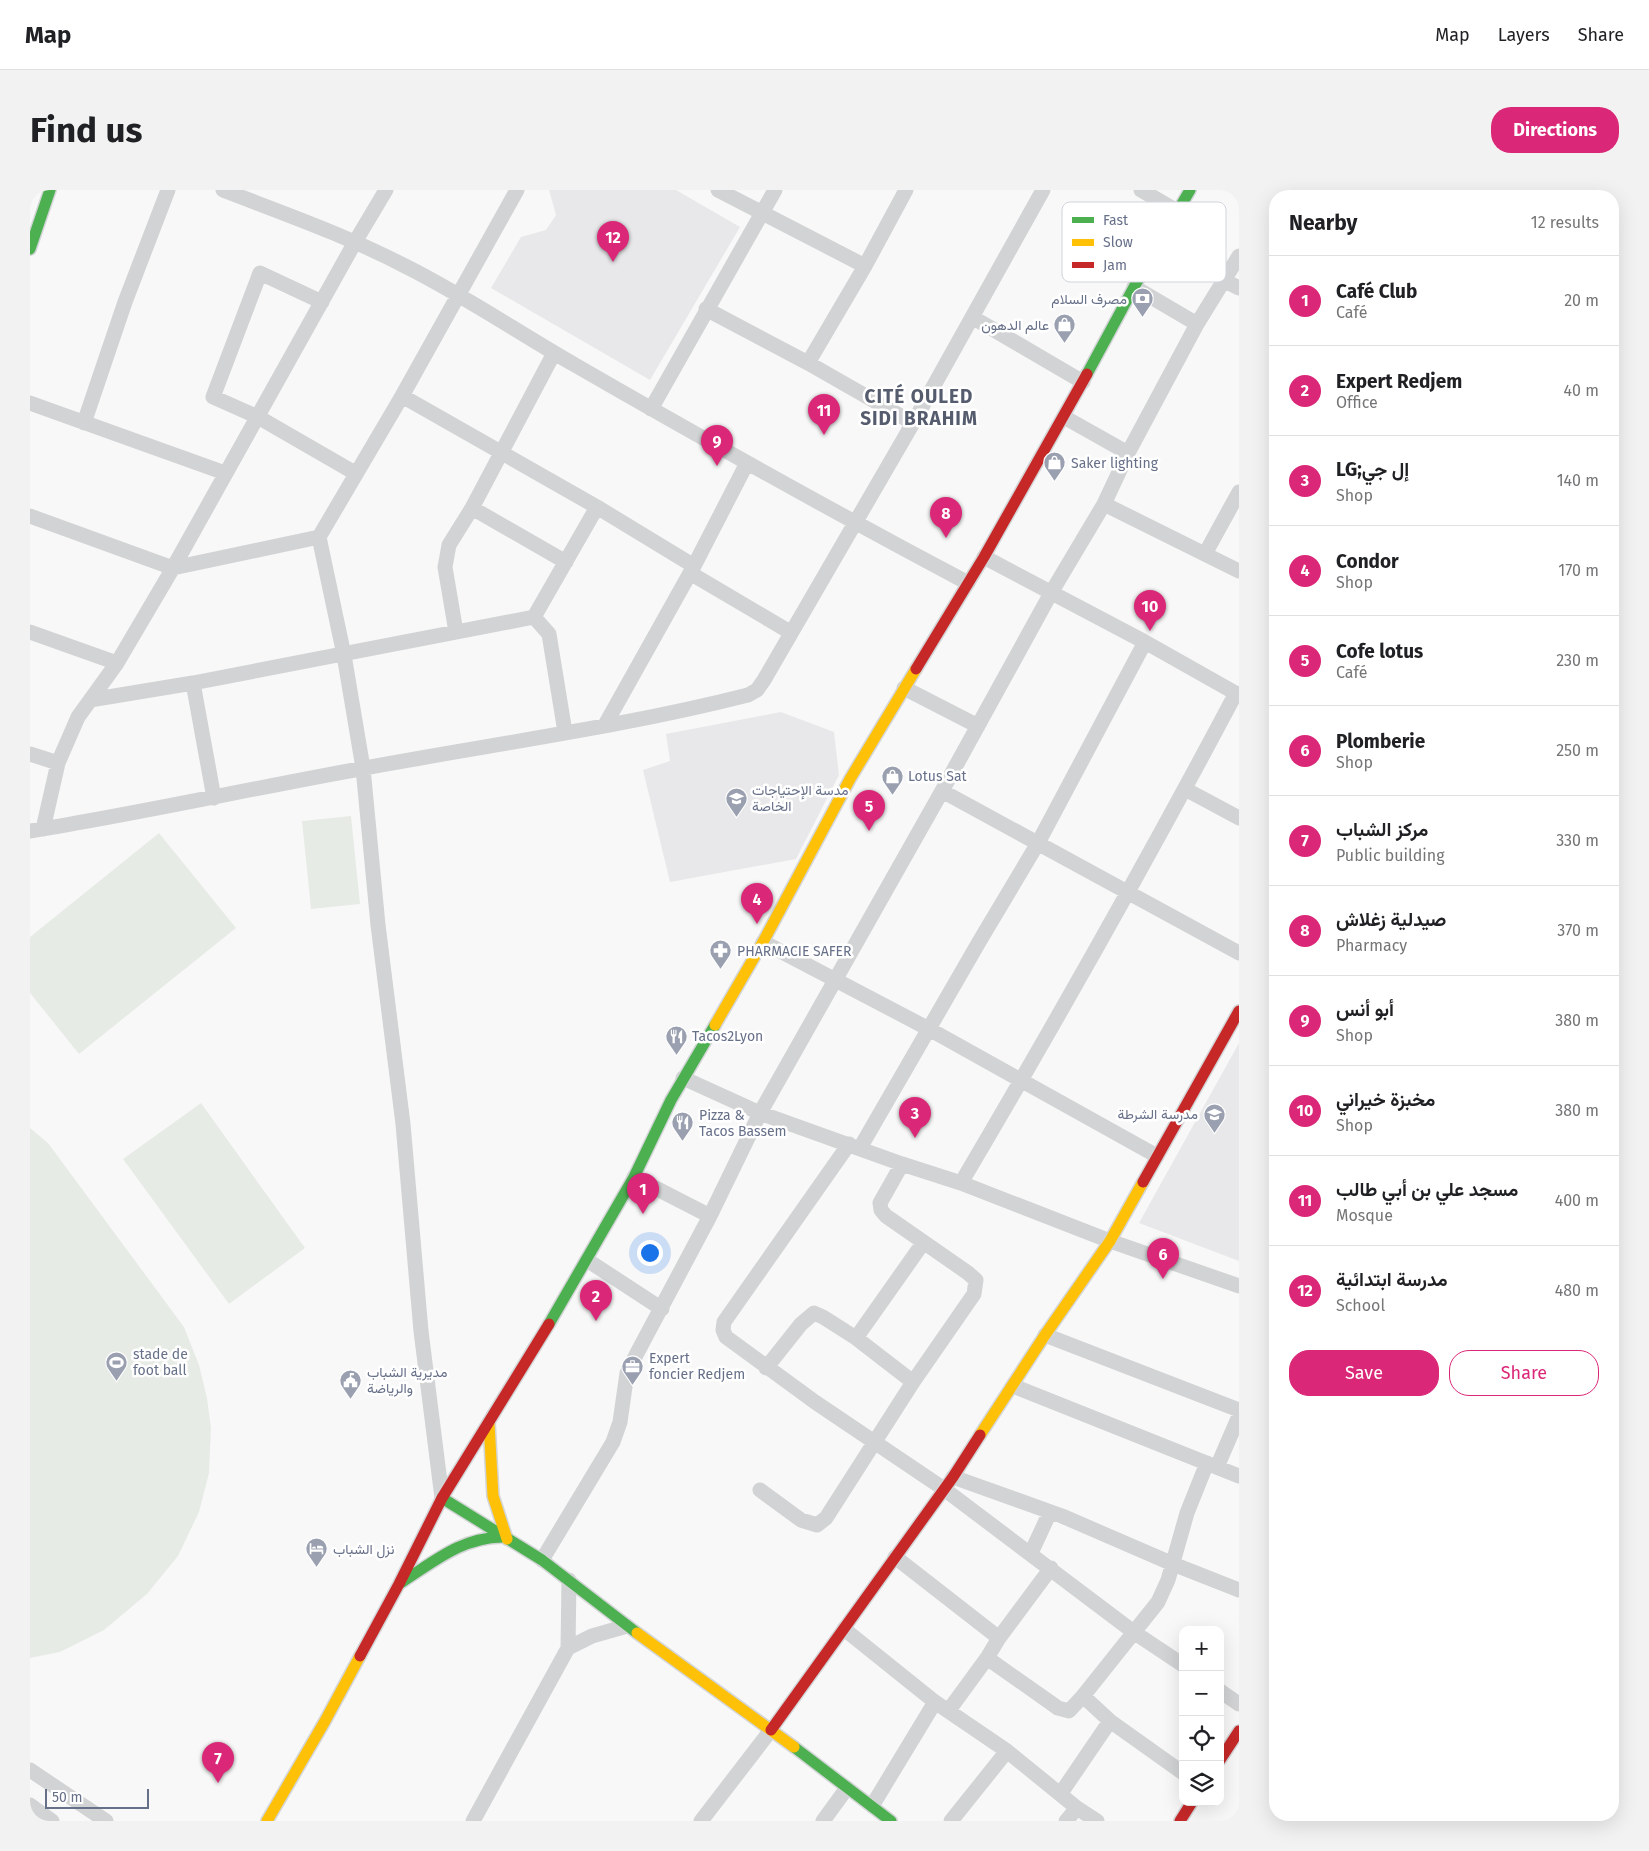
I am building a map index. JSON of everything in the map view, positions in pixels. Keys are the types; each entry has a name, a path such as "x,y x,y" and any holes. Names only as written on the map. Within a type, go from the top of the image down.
{"main road":[{"path":"30,249 50,190"},
{"path":"1183,202 1190,190"},
{"path":"267,1821 325,1721 442,1498 489,1423 634,1177 683,1078 763,942 850,779 984,557 1064,417 1137,282"},
{"path":"771,1730 948,1483 1110,1240 1239,1011"},
{"path":"489,1423 492,1490 504,1538"},
{"path":"442,1498 542,1560 627,1626 771,1730 891,1821"},
{"path":"398,1584 439,1557 465,1544 483,1537 504,1538"},
{"path":"1224,1754 1239,1732"},
{"path":"1180,1821 1189,1806"}],"street":[{"path":"84,422 125,302 168,190"},
{"path":"223,190 355,242 407,267 651,409 855,523 968,583"},
{"path":"386,190 173,568 117,663 78,717 58,763 37,830 214,798 363,768 605,725 748,696 757,690 764,680 790,632 913,423 1043,190"},
{"path":"442,1498 421,1331 402,1124 378,925 363,768 344,655 319,537 402,396 518,190"},
{"path":"718,190 864,266"},
{"path":"651,409 775,190"},
{"path":"808,363 906,190"},
{"path":"1141,190 1162,202"},
{"path":"1226,279 1239,256"},
{"path":"322,302 260,273 213,397 258,417 355,473"},
{"path":"542,1560 613,1442 620,1422 627,1373 710,1216 760,1113 942,792 1051,593 1104,504 1128,453 1197,324 1224,282"},
{"path":"1226,282 1239,288"},
{"path":"1134,287 1197,324"},
{"path":"706,309 808,363 913,423"},
{"path":"972,317 1083,382"},
{"path":"456,632 446,581 445,567 449,545 472,508 554,353"},
{"path":"402,396 597,507 790,632"},
{"path":"30,403 225,474"},
{"path":"1064,417 1128,453"},
{"path":"605,725 692,570 747,463"},
{"path":"1205,554 1239,492"},
{"path":"1104,504 1239,572"},
{"path":"90,700 344,655 534,617 597,507"},
{"path":"472,508 566,562"},
{"path":"30,516 173,568 319,537"},
{"path":"961,1184 1186,789 1237,694 1145,642 984,557"},
{"path":"534,617 544,626 549,634 565,732"},
{"path":"30,632 117,663"},
{"path":"1145,642 1038,843 929,1029 855,1146 724,1322 723,1330 729,1341 874,1443 948,1483 1050,1568 1135,1632 1179,1662"},
{"path":"193,683 214,798"},
{"path":"904,688 978,726"},
{"path":"30,754 58,763"},
{"path":"1186,789 1239,818"},
{"path":"942,792 1239,953"},
{"path":"763,942 929,1029 1157,1156"},
{"path":"683,1078 760,1113 961,1184 1239,1286"},
{"path":"760,1490 801,1520 817,1525 826,1518 913,1382 974,1294 976,1280 886,1216 881,1210 880,1203 902,1164"},
{"path":"634,1177 710,1216"},
{"path":"856,1338 923,1243"},
{"path":"586,1260 662,1309"},
{"path":"766,1368 802,1324 814,1314 823,1317 856,1338 913,1382"},
{"path":"1045,1335 1239,1410"},
{"path":"1013,1386 1239,1476"},
{"path":"987,1658 1058,1708 1065,1711 1073,1708 1158,1602 1173,1564 1187,1513 1239,1416"},
{"path":"948,1483 1050,1512 1239,1590"},
{"path":"1031,1553 1050,1512"},
{"path":"895,1557 1000,1638"},
{"path":"949,1710 1050,1568"},
{"path":"473,1821 568,1648 569,1580"},
{"path":"568,1648 592,1636 627,1626"},
{"path":"844,1629 935,1702 1007,1752 1077,1808 1097,1821"},
{"path":"1224,1694 1239,1704"},
{"path":"1083,1696 1110,1721 1179,1770"},
{"path":"872,1806 935,1702"},
{"path":"1061,1794 1110,1721"},
{"path":"701,1821 771,1730"},
{"path":"951,1821 1007,1752"},
{"path":"30,1770 106,1821"},
{"path":"824,1821 847,1788"},
{"path":"1066,1821 1077,1808"},
{"path":"32,1811 52,1821"}],"shaded area":[{"path":"549,190 676,190 740,227 650,380 491,288 521,237 546,230 556,215"},
{"name":"مدسة الإحتياجات الخاصة","path":"781,712 834,732 839,775 796,859 670,882 643,770 670,761 666,734"},
{"path":"351,816 360,904 311,909 302,821"},
{"path":"159,833 236,928 79,1054 30,993 30,937"},
{"name":"مدرسة الشرطة","path":"1239,1043 1239,1261 1139,1223"},
{"path":"201,1103 305,1248 229,1304 123,1159"},
{"name":"stade de foot ball","path":"30,1128 48,1143 184,1327 199,1365 207,1398 211,1428 209,1473 199,1512 178,1556 147,1594 104,1630 60,1652 30,1658"}],"traffic: fast":[{"path":"30,249 50,190"},
{"path":"1183,202 1190,190"},
{"path":"1087,374 1137,282"},
{"path":"549,1324 634,1177 671,1100 715,1025"},
{"path":"442,1498 542,1560 637,1633"},
{"path":"402,1582 461,1546 487,1538 502,1537"},
{"path":"794,1747 891,1821"}],"traffic: slow":[{"path":"715,1025 763,942 850,779 916,669"},
{"path":"980,1435 1045,1335 1110,1241 1143,1182"},
{"path":"489,1423 493,1496 507,1539"},
{"path":"637,1633 794,1747"},
{"path":"267,1821 360,1656"}],"traffic: jam":[{"path":"916,669 984,557 1087,374"},
{"path":"1143,1182 1239,1011"},
{"path":"360,1656 442,1498 549,1324"},
{"path":"771,1730 953,1477 980,1435"},
{"path":"1224,1754 1239,1731"},
{"path":"1180,1821 1189,1806"}],"place":[{"name":"مدرسة ابتدائية","path":"613,262"},
{"name":"مصرف السلام","path":"1143,318"},
{"name":"عالم الدهون","path":"1065,344"},
{"name":"مسجد علي بن أبي طالب","path":"824,435"},
{"name":"أبو أنس","path":"717,466"},
{"name":"Saker lighting","path":"1055,482"},
{"name":"صيدلية زغلاش","path":"946,538"},
{"name":"مخبزة خيراني","path":"1150,631"},
{"name":"Lotus Sat","path":"892,795"},
{"name":"مدسة الإحتياجات الخاصة","path":"736,817"},
{"name":"Cofe lotus","path":"869,831"},
{"name":"Condor","path":"757,924"},
{"name":"PHARMACIE SAFER","path":"721,970"},
{"name":"Tacos2Lyon","path":"676,1055"},
{"name":"مدرسة الشرطة","path":"1214,1133"},
{"name":"LG;إل جي","path":"915,1138"},
{"name":"Pizza & Tacos Bassem","path":"683,1142"},
{"name":"Café Club","path":"643,1214"},
{"name":"Plomberie","path":"1163,1279"},
{"name":"Expert Redjem","path":"596,1321"},
{"name":"stade de foot ball","path":"117,1381"},
{"name":"Expert foncier Redjem","path":"633,1385"},
{"name":"مديرية الشباب والرياضة","path":"351,1399"},
{"name":"نزل الشباب","path":"317,1568"},
{"name":"مركز الشباب","path":"218,1783"}],"district":[{"name":"CITÉ OULED SIDI BRAHIM","path":"919,407"}]}
